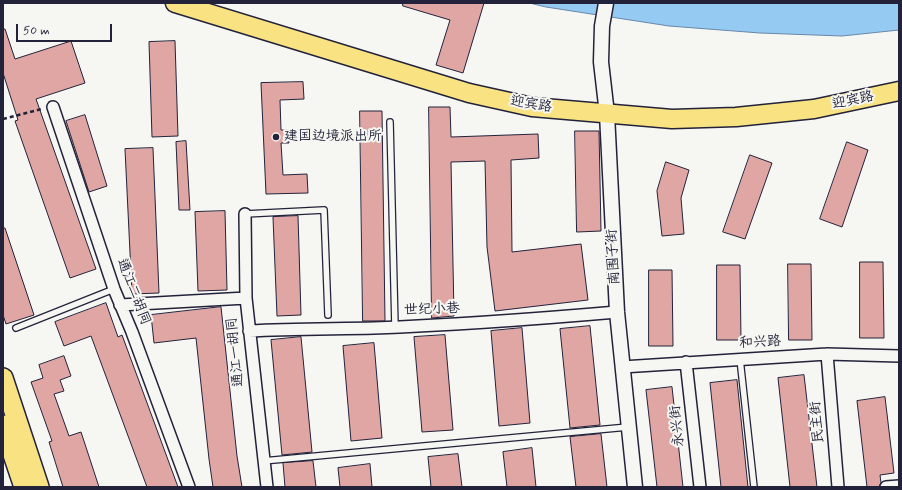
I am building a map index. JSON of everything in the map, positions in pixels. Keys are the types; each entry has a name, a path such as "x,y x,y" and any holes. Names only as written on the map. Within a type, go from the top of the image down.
{"highway":[{"path":"3,378 39,487"},
{"path":"3,425 24,487"}],"main road":[{"name":"迎宾路","path":"175,3 469,93 532,107 672,119 736,117 814,109 899,91"}],"street":[{"name":"南围子街","path":"606,3 602,26 601,62 607,114 617,312 635,487"},
{"name":"通江二胡同","path":"52,107 114,289 132,332 189,487"},
{"name":"通江一胡同","path":"244,214 246,298 267,487"},
{"path":"120,305 246,298"},
{"name":"世纪小巷","path":"249,331 473,324 617,312"},
{"name":"和兴路","path":"622,367 826,354 899,356"},
{"name":"民主街","path":"826,354 838,487"},
{"name":"永兴街","path":"686,362 700,487"},
{"path":"886,487 899,486"}],"lane":[{"path":"390,122 395,327"},
{"path":"244,214 324,210 328,315"},
{"path":"16,328 114,289"},
{"path":"740,359 754,487"},
{"path":"263,461 629,427"}],"path":[{"path":"3,119 33,110 52,107"}],"water":[{"path":"530,3 899,3 899,30 842,36 760,33 669,26 546,7"}],"building":[{"path":"403,3 484,3 463,73 436,65 450,20 403,6"},
{"path":"3,29 5,29 15,59 71,41 85,83 36,99 96,269 70,278 15,121 18,120 3,73"},
{"path":"175,41 178,136 152,137 149,42"},
{"name":"建国边境派出所","path":"303,82 304,99 280,100 281,130 288,130 289,143 281,143 283,175 307,174 308,193 266,194 261,83"},
{"path":"429,107 450,107 451,137 538,134 539,158 511,160 512,252 581,244 588,300 495,311 487,247 485,161 451,162 454,316 432,318"},
{"path":"360,111 382,111 385,321 363,321"},
{"path":"85,115 107,186 89,192 66,121"},
{"path":"575,131 599,131 601,231 577,232"},
{"path":"186,141 190,210 179,210 176,142"},
{"path":"847,142 868,150 842,227 820,219"},
{"path":"153,148 159,293 132,294 125,149"},
{"path":"750,155 772,163 745,239 723,232"},
{"path":"666,162 689,170 681,198 684,234 662,236 657,191"},
{"path":"225,211 227,290 198,291 195,212"},
{"path":"298,216 301,315 277,316 273,217"},
{"path":"3,228 5,228 34,315 6,324 3,315"},
{"path":"860,262 883,262 884,338 860,338"},
{"path":"788,264 811,264 812,340 789,340"},
{"path":"717,265 740,265 741,340 717,340"},
{"path":"649,270 672,270 673,346 649,346"},
{"path":"106,303 118,337 122,335 178,487 147,487 91,336 64,346 55,322"},
{"path":"221,307 237,456 242,487 213,487 196,338 154,343 151,315"},
{"path":"590,326 600,425 570,428 560,329"},
{"path":"522,328 530,423 499,426 491,331"},
{"path":"445,335 453,430 422,432 414,337"},
{"path":"301,337 312,452 282,455 271,340"},
{"path":"374,343 382,438 351,441 343,346"},
{"path":"64,356 71,376 60,380 64,391 54,394 69,436 81,432 99,487 63,487 49,442 52,441 31,382 43,378 39,365"},
{"path":"804,375 817,487 790,487 778,378"},
{"path":"737,380 748,487 721,487 710,383"},
{"path":"672,387 683,487 657,487 646,390"},
{"path":"885,397 894,473 880,475 881,483 879,487 867,487 857,401"},
{"path":"601,434 607,487 576,487 570,437"},
{"path":"532,448 536,487 507,487 503,452"},
{"path":"458,454 462,487 431,487 428,457"},
{"path":"313,461 316,487 285,487 283,463"},
{"path":"370,464 372,487 340,487 338,468"}],"place":[{"name":"建国边境派出所","path":"276,137"}]}
